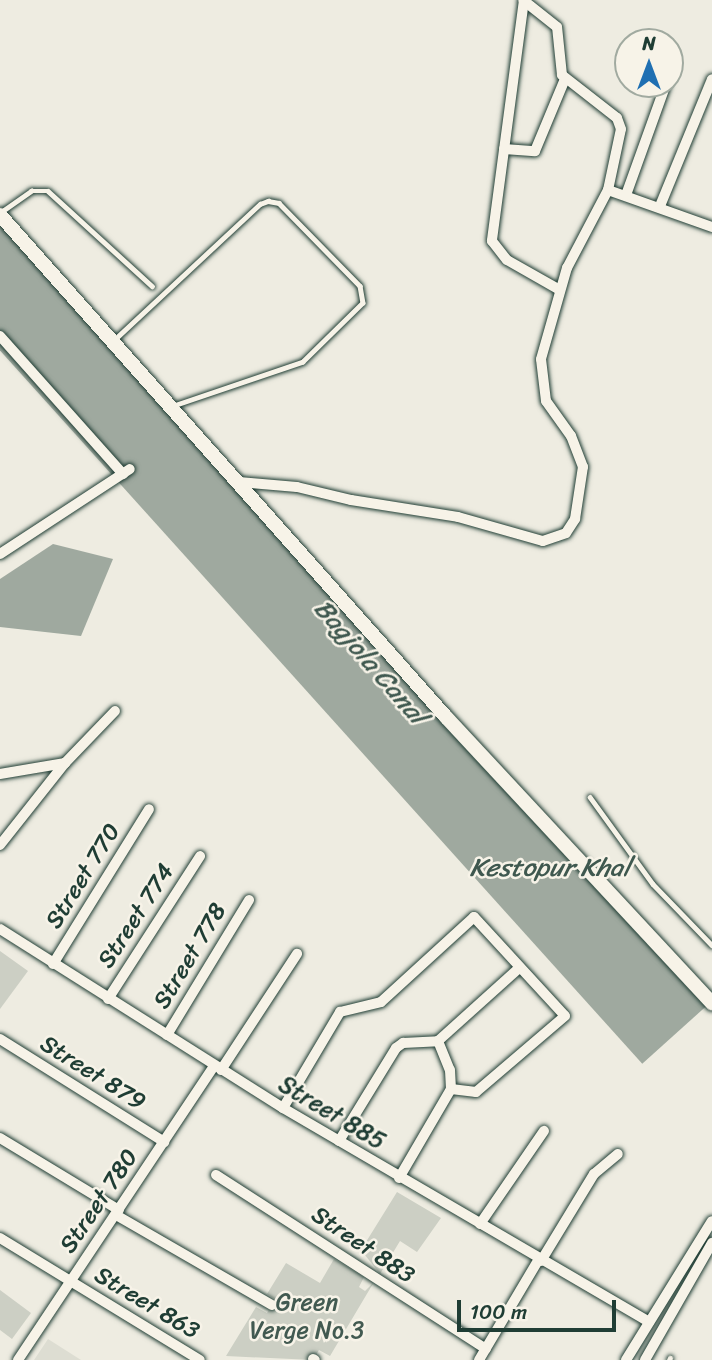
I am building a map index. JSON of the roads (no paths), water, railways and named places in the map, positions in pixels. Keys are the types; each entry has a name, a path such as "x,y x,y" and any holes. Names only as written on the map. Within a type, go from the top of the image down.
{"street":[{"path":"239,482 297,486 351,500 458,517 529,539 555,540 575,519 583,476 578,450 541,388 541,359 558,289 608,190 621,138 620,122 565,79 558,60 557,27 523,0"},
{"path":"523,0 492,241 496,252 558,289"},
{"path":"504,149 535,151 565,79"},
{"path":"660,206 712,79"},
{"path":"625,195 661,98"},
{"path":"608,190 660,206 712,227"},
{"path":"0,214 172,407 181,423 239,482 446,717 712,1003"},
{"path":"0,336 126,471 0,554"},
{"path":"0,845 65,763 115,712"},
{"path":"0,774 65,763"},
{"name":"Street 770","path":"53,964 149,809"},
{"name":"Street 774","path":"107,999 200,856"},
{"name":"Street 778","path":"167,1035 250,900"},
{"path":"282,1108 340,1012 382,1002 474,917 565,1016 476,1092 451,1089"},
{"name":"Street 885","path":"0,929 282,1108 649,1322"},
{"name":"Street 780","path":"18,1360 164,1142 297,954"},
{"path":"339,1141 391,1055 403,1043 438,1041 519,968"},
{"name":"Street 879","path":"0,1040 164,1142"},
{"path":"399,1178 451,1089 450,1070 438,1041"},
{"path":"480,1224 544,1131"},
{"path":"0,1139 272,1305"},
{"path":"479,1360 594,1174 618,1154"},
{"name":"Street 883","path":"216,1175 486,1349"},
{"path":"626,1360 712,1221"},
{"name":"Street 863","path":"0,1238 200,1360"},
{"path":"645,1360 712,1243"}],"lane":[{"path":"0,214 31,191 48,191 152,286"},
{"path":"112,341 260,204 268,201 279,203 360,286 363,303 303,362 172,407"},
{"path":"590,797 653,884 712,945"}],"water":[{"name":"Kestopur Khal","path":"0,213 711,1002 642,1064 0,350"},
{"path":"53,544 113,559 81,636 0,627 0,579"}],"water label":[{"name":"Bagjola Canal","path":"370,662"}],"park label":[{"name":"Green Verge No.3","path":"307,1317"}]}
